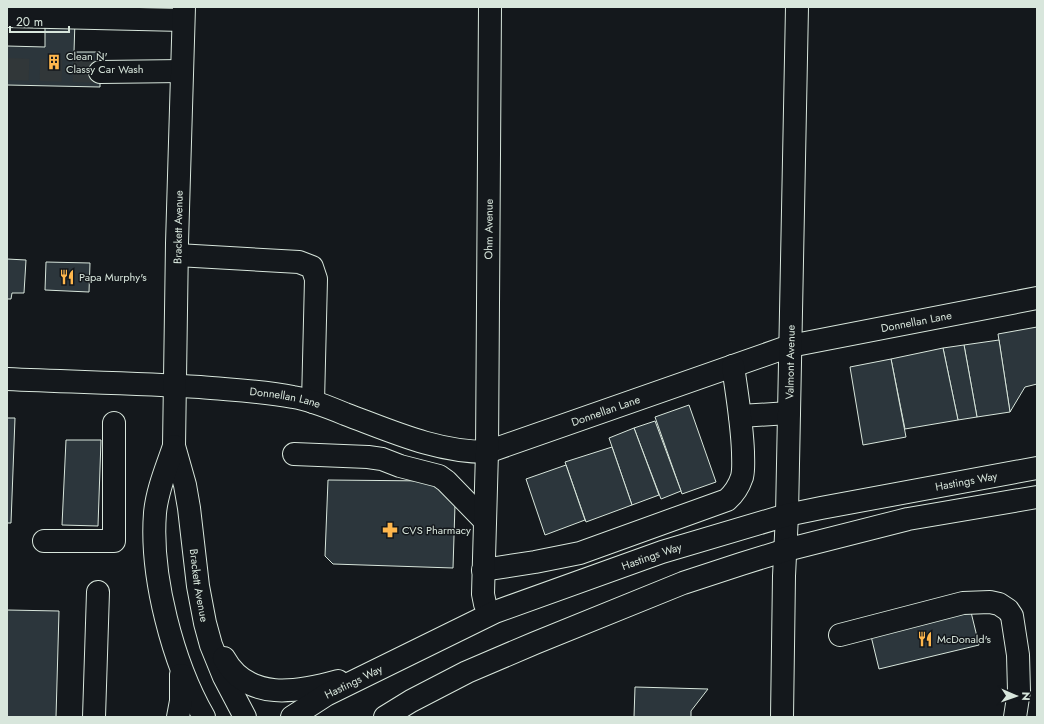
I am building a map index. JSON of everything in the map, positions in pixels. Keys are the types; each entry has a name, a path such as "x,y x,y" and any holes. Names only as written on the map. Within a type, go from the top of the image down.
{"main road":[{"name":"Ohm Avenue","path":"490,7 487,452 483,594 485,604 490,614"},
{"name":"Valmont Avenue","path":"782,717 788,515 797,7"},
{"path":"7,16 183,14"},
{"name":"Brackett Avenue","path":"183,14 174,386 174,446 185,485 189,508 200,605 212,645 224,677 245,717"},
{"path":"100,72 182,71"},
{"path":"177,255 299,262 312,267 316,279 313,402"},
{"name":"Donnellan Lane","path":"7,380 174,386 262,392 295,397 313,402 415,441 452,449 487,452 790,346 1037,298"},
{"path":"484,570 580,553 727,500 738,486 742,475 743,465 742,432 732,366"},
{"path":"740,416 789,413"},
{"path":"44,541 114,541 114,423"},
{"name":"Brackett Avenue","path":"174,446 156,504 155,536 158,571 164,609 174,646 192,693 204,717"},
{"path":"294,454 368,456 439,476 446,481 485,521"},
{"name":"Hastings Way","path":"292,717 326,695 490,614 662,552 788,515 828,506 1037,468"},
{"path":"385,717 411,701 466,672 535,642 683,584 786,550 908,519 1037,497"},
{"path":"94,717 98,592"},
{"path":"840,635 963,603 990,602 999,604 1008,610 1012,616 1018,654 1019,691 1015,717"},
{"path":"200,605 228,665 238,677 248,684 263,689 299,690 337,682 380,669"},
{"path":"178,717 181,693 181,666"}],"building":[{"name":"Clean N' Classy Car Wash","path":"45,20 75,20 74,52 100,52 100,87 7,85 7,46 45,47"},
{"path":"7,259 26,260 24,293 12,293 11,299 7,299"},
{"name":"Papa Murphy's","path":"46,262 90,263 89,292 45,290"},
{"path":"1037,327 1037,384 1025,387 1010,412 998,334"},
{"path":"999,340 1010,412 977,417 964,345"},
{"path":"964,345 977,417 958,420 943,348"},
{"path":"943,348 958,420 905,429 891,359"},
{"path":"891,359 906,437 863,445 850,367"},
{"path":"689,405 716,482 682,494 655,417"},
{"path":"7,418 15,418 11,523 7,523"},
{"path":"655,421 681,491 661,499 634,428"},
{"path":"634,428 659,495 632,505 609,438"},
{"path":"66,440 101,440 98,526 62,525"},
{"path":"612,447 632,505 586,522 565,462"},
{"path":"566,465 585,520 545,535 526,479"},
{"name":"CVS Pharmacy","path":"328,480 431,481 455,505 453,568 333,564 325,556"},
{"name":"McDonald's","path":"970,608 979,645 879,669 870,632"},
{"path":"7,610 59,611 56,717 7,717"},
{"path":"635,687 708,689 691,711 691,717 634,717"}],"tunnel":[{"path":"7,69 100,72"}],"place":[{"name":"Clean N' Classy Car Wash","path":"54,62"},
{"name":"Papa Murphy's","path":"67,277"},
{"name":"CVS Pharmacy","path":"390,530"},
{"name":"McDonald's","path":"925,639"}]}
